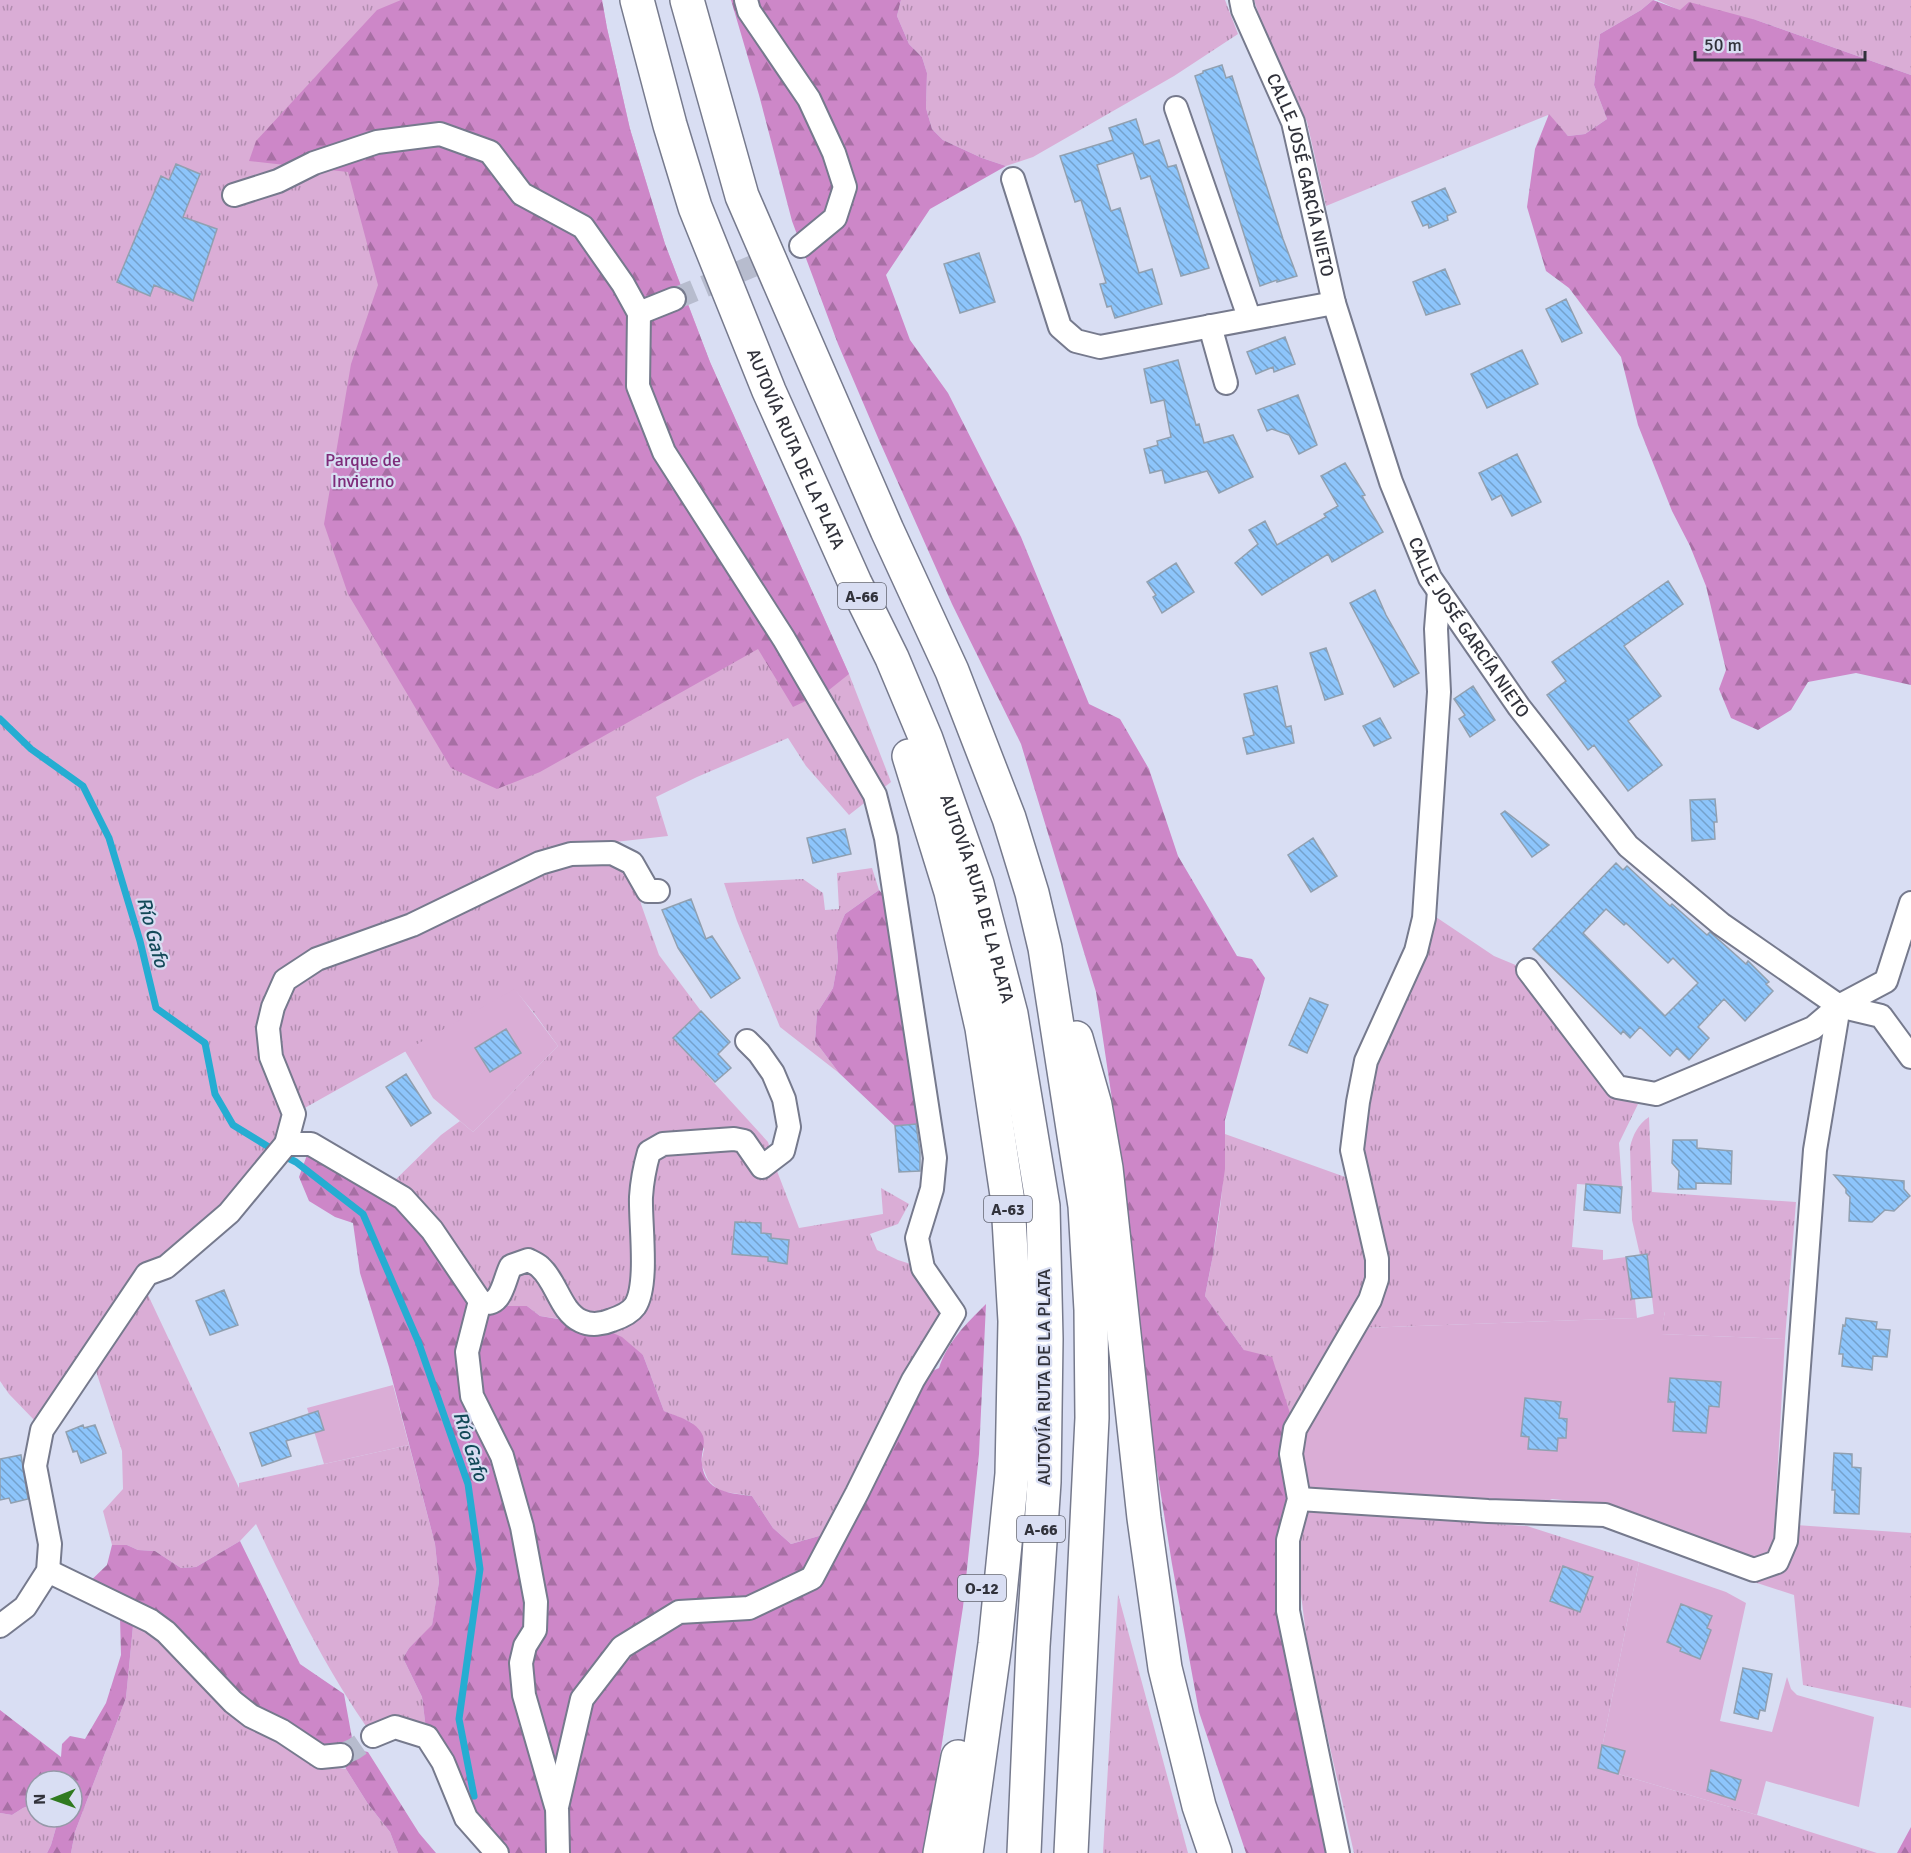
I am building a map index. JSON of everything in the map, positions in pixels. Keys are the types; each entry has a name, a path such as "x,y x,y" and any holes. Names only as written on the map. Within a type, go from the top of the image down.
{"highway":[{"name":"AUTOVÍA RUTA DE LA PLATA","path":"637,0 670,125 695,207 769,391 855,583 892,658 926,739 977,884 1011,1014 1043,1206 1046,1339 1044,1482 1033,1646 1024,1853"},
{"name":"A-66","path":"687,0 742,196 887,530 952,671 1009,818 1032,893 1045,948 1085,1206 1091,1310 1092,1418 1071,1853"},
{"name":"A-63","path":"855,583 951,892 982,1028 1008,1202 1015,1321 1012,1474 995,1644 966,1853"},
{"path":"1045,948 1095,1105 1106,1168 1144,1518 1165,1668 1199,1806 1215,1853"},
{"name":"O-12","path":"940,1853 974,1648 1015,1321"}],"street":[{"path":"746,0 748,11 809,99 834,153 845,187 835,218 801,246"},
{"name":"CALLE JOSÉ GARCÍA NIETO","path":"1241,0 1243,10 1293,122 1334,303 1392,482 1430,578 1518,707 1628,846 1721,924 1839,1006"},
{"path":"1176,108 1249,318"},
{"path":"234,195 278,181 314,163 377,142 440,134 490,152 522,194 583,227 623,284 639,313 638,386 664,452 784,639 875,795 886,838 935,1158 932,1190 917,1238 923,1268 954,1313 913,1380 812,1578 749,1608 679,1612 622,1647 582,1699 556,1807"},
{"path":"1013,179 1060,327 1076,340 1100,347 1334,303"},
{"path":"639,313 674,299"},
{"path":"1210,326 1226,383"},
{"path":"1338,1853 1288,1611 1288,1540 1299,1500 1291,1454 1295,1429 1370,1300 1377,1279 1377,1259 1352,1150 1366,1060 1416,951 1424,918 1439,692 1436,629 1439,591"},
{"path":"0,1626 25,1607 48,1571 50,1544 35,1466 42,1430 147,1274 166,1267 229,1213 286,1143 294,1114 271,1057 268,1028 273,1007 285,980 316,959 412,925 540,863 571,854 612,854 632,863 648,891 658,891"},
{"path":"1528,970 1617,1087 1656,1094 1813,1028 1839,1006 1886,981 1911,903"},
{"path":"1299,1500 1605,1515 1754,1570 1777,1562 1786,1540 1815,1150 1839,1006"},
{"path":"1839,1006 1881,1016 1911,1057"},
{"path":"286,1143 311,1144 403,1198 432,1230 480,1301 492,1302 504,1288 507,1271 511,1266 528,1260 541,1268 571,1314 582,1322 595,1325 607,1323 634,1308 639,1298 643,1267 641,1197 650,1152 663,1144 734,1139 744,1141 762,1167 783,1151 789,1126 784,1100 773,1073 747,1041"},
{"path":"480,1301 467,1352 472,1396 502,1456 522,1527 536,1602 535,1630 525,1646 521,1664 524,1695 556,1807 558,1853"},
{"path":"48,1571 151,1621 166,1632 233,1702 250,1716 282,1731 321,1757 341,1755"},
{"path":"373,1736 395,1727 427,1737 443,1762 466,1818 497,1853"}],"green space":[{"name":"Parque de Invierno","path":"0,0 602,0 630,129 665,244 710,362 849,674 891,782 849,815 806,766 788,738 656,797 668,836 553,849 435,905 320,945 298,958 267,993 261,1007 256,1031 263,1066 284,1123 283,1137 232,1202 165,1255 37,1423 9,1394 0,1381"},
{"path":"401,0 602,0 630,129 665,244 710,362 849,674 829,690 793,707 758,649 540,772 497,789 451,768 348,594 324,524 351,364 378,285 348,172 249,161 256,141 377,10"},
{"path":"731,0 901,0 897,16 909,44 922,57 927,73 926,108 932,129 943,140 1006,166 930,209 886,275 910,340 948,393 1021,537 1089,704 1120,719 1149,769 1178,856 1237,956 1252,959 1265,978 1225,1120 1225,1169 1205,1296 1244,1350 1272,1357 1295,1429 1288,1541 1338,1853 1246,1853 1199,1712 1148,1414 1116,1126 1096,992 1021,744 952,604 879,440 838,344 792,221"},
{"path":"901,0 1225,0 1238,34 1174,76 1033,157 1006,166 943,140 932,129 926,108 927,73 922,57 909,44 897,16"},
{"path":"1254,0 1653,0 1641,10 1600,34 1594,85 1607,119 1585,134 1568,136 1548,115 1326,206 1307,122 1262,24"},
{"path":"1653,0 1680,10 1689,2 1756,20 1911,75 1911,685 1856,673 1808,682 1791,710 1758,730 1731,718 1719,689 1726,670 1706,586 1690,546 1672,511 1638,425 1621,357 1569,288 1546,271 1527,207 1535,149 1549,114 1568,136 1585,134 1607,119 1594,85 1600,34 1641,10"},
{"path":"1657,0 1911,0 1911,75 1756,20 1681,11"},
{"path":"540,863 632,863 641,904 659,955 701,1011 674,1039 768,1142 799,1228 883,1214 881,1188 909,1204 898,1224 870,1234 877,1250 923,1268 954,1313 841,1523 819,1536 791,1544 773,1528 752,1496 719,1491 708,1480 701,1463 704,1449 692,1423 664,1411 643,1355 582,1322 540,1316 527,1306 507,1306 492,1302 387,1188 441,1135 460,1121 473,1132 558,1046 515,990 294,1114 271,1057 285,980"},
{"path":"872,868 879,890 845,914 836,935 838,960 833,988 817,1013 815,1041 839,1073 780,1027 724,883 803,879 823,893 825,910 839,909 837,873"},
{"path":"879,890 890,902 918,1124 895,1126 839,1073 815,1041 817,1013 833,988 838,960 836,935 845,914"},
{"path":"1430,913 1494,956 1518,966 1617,1096 1638,1104 1619,1143 1622,1187 1577,1184 1572,1247 1603,1250 1603,1260 1626,1257 1637,1318 1363,1328 1384,1276 1360,1133 1366,1089"},
{"path":"515,989 558,1046 473,1132 433,1098 405,1051"},
{"path":"1649,1117 1652,1192 1796,1202 1785,1339 1660,1334 1665,1312 1654,1315 1647,1254 1640,1255 1632,1220 1630,1147 1636,1130"},
{"path":"1225,1134 1359,1182 1377,1279 1295,1429 1244,1350 1205,1296 1219,1216"},
{"path":"311,1144 403,1198 492,1302 507,1306 527,1306 540,1316 595,1325 622,1337 643,1355 664,1411 686,1420 700,1431 704,1440 702,1464 708,1480 713,1486 727,1492 752,1496 773,1528 791,1544 819,1536 841,1523 913,1380 939,1368 947,1349 986,1304 979,1454 963,1607 925,1853 497,1853 427,1737 422,1697 403,1658 409,1648 432,1625 439,1582 435,1544 389,1367 360,1273 353,1223 335,1217 309,1201 299,1177"},
{"path":"148,1295 239,1488 239,1483 409,1445 435,1544 439,1582 432,1626 409,1648 403,1658 422,1697 427,1737 373,1736 325,1659 256,1524 240,1541 196,1567 181,1568 155,1551 138,1550 127,1545 112,1545 103,1511 123,1489 122,1451 95,1368 134,1306"},
{"path":"1665,1311 1661,1334 1785,1339 1773,1550 1768,1558 1752,1560 1605,1504 1552,1499 1534,1507 1318,1494 1305,1485 1299,1461 1307,1423 1363,1328 1637,1318"},
{"path":"393,1385 409,1445 324,1464 307,1408"},
{"path":"1302,1511 1527,1526 1639,1562 1598,1768 1877,1853 1354,1853 1308,1651 1295,1546"},
{"path":"1796,1525 1911,1533 1911,1708 1803,1685 1794,1595 1754,1582 1775,1572"},
{"path":"240,1541 300,1664 344,1694 354,1749 368,1752 419,1833 436,1853 398,1853 390,1832 368,1804 346,1769 341,1755 282,1731 166,1632 83,1588 107,1565 112,1545 127,1545 138,1550 155,1551 181,1568 196,1567"},
{"path":"1639,1562 1726,1592 1746,1603 1720,1721 1772,1732 1787,1677 1791,1689 1797,1695 1874,1717 1859,1807 1766,1781 1757,1815 1598,1768"},
{"path":"1118,1594 1188,1853 1103,1853"},
{"path":"120,1617 133,1626 126,1698 84,1808 84,1769 24,1769 24,1808 12,1815 0,1813 0,1710 61,1757 62,1744 70,1736 85,1739 106,1703 121,1655"},
{"path":"133,1626 141,1628 166,1648 236,1717 265,1736 322,1766 346,1769 368,1804 390,1832 398,1853 71,1853 76,1829 84,1829 84,1808 126,1698"},
{"path":"23,1808 24,1829 56,1829 47,1853 0,1853 0,1813 12,1815"},
{"path":"1911,1827 1911,1853 1897,1853"},
{"path":"56,1829 76,1829 71,1853 47,1853"}],"building":[{"path":"1222,65 1226,78 1232,76 1283,239 1297,276 1260,286 1195,76"},
{"path":"1136,119 1144,145 1159,140 1168,167 1176,165 1209,268 1181,276 1150,176 1141,179 1133,153 1097,165 1111,211 1120,208 1139,273 1152,269 1162,304 1115,318 1111,306 1107,307 1100,284 1106,283 1081,200 1075,202 1060,156 1113,140 1109,128"},
{"path":"176,164 200,174 183,217 217,229 193,301 154,285 150,296 117,282 161,176 169,180"},
{"path":"1445,188 1456,212 1447,216 1448,220 1429,228 1428,224 1423,226 1412,202"},
{"path":"979,253 995,302 960,313 944,264"},
{"path":"1445,269 1460,304 1426,315 1413,282"},
{"path":"1566,299 1582,333 1562,342 1546,309"},
{"path":"1285,337 1295,364 1274,372 1273,367 1256,374 1247,352"},
{"path":"1522,350 1538,384 1487,408 1471,374"},
{"path":"1178,360 1196,425 1199,424 1204,443 1233,435 1253,477 1219,493 1207,471 1165,483 1162,470 1150,473 1144,449 1158,445 1157,441 1171,437 1164,400 1151,403 1144,369"},
{"path":"1298,395 1317,445 1299,454 1289,435 1272,429 1267,431 1258,410"},
{"path":"1517,454 1541,502 1512,516 1501,495 1492,500 1479,473"},
{"path":"1345,463 1365,495 1362,496 1383,532 1332,562 1328,554 1262,595 1235,563 1258,544 1249,530 1265,521 1277,545 1326,517 1324,514 1338,506 1321,476"},
{"path":"1176,563 1194,592 1162,613 1153,597 1156,595 1147,582"},
{"path":"1668,581 1683,604 1624,646 1661,696 1628,721 1662,765 1628,791 1594,745 1588,750 1547,695 1566,681 1552,662"},
{"path":"1375,590 1386,615 1419,673 1394,687 1350,603"},
{"path":"1326,648 1343,694 1325,700 1310,653"},
{"path":"1277,686 1286,727 1291,726 1294,743 1247,754 1243,738 1254,735 1244,694"},
{"path":"1473,686 1495,720 1470,737 1459,719 1465,715 1454,699"},
{"path":"1380,718 1391,738 1374,746 1363,726"},
{"path":"1715,799 1717,822 1714,822 1715,839 1692,841 1690,800"},
{"path":"1505,811 1549,845 1532,857 1501,814"},
{"path":"845,829 851,854 813,863 807,838"},
{"path":"1313,838 1337,876 1311,892 1288,855"},
{"path":"1616,863 1623,870 1627,866 1670,906 1672,904 1707,935 1710,932 1746,964 1748,961 1769,982 1766,984 1773,991 1745,1021 1724,999 1698,1027 1709,1038 1689,1060 1677,1048 1670,1056 1640,1027 1630,1038 1623,1031 1621,1034 1533,949","holes":["1606,909 1624,925 1626,923 1668,963 1673,958 1698,983 1665,1016 1583,933"]},
{"path":"691,899 706,939 712,936 740,978 711,998 678,948 662,910"},
{"path":"1310,998 1328,1005 1307,1053 1289,1045"},
{"path":"701,1011 730,1042 718,1054 731,1068 715,1082 673,1038"},
{"path":"506,1029 521,1053 490,1072 475,1048"},
{"path":"406,1074 431,1113 411,1126 386,1087"},
{"path":"916,1124 920,1171 899,1172 895,1126"},
{"path":"1673,1140 1697,1140 1697,1148 1732,1151 1731,1184 1696,1183 1696,1189 1678,1189 1679,1171 1672,1163"},
{"path":"1834,1175 1904,1181 1904,1189 1910,1196 1894,1211 1885,1210 1872,1222 1849,1221 1850,1197"},
{"path":"1586,1184 1622,1187 1620,1213 1584,1210"},
{"path":"735,1222 761,1223 761,1233 771,1234 771,1238 789,1240 787,1264 768,1261 768,1257 732,1254"},
{"path":"1647,1254 1652,1297 1632,1299 1626,1257"},
{"path":"224,1290 238,1325 210,1335 196,1301"},
{"path":"1846,1318 1877,1322 1876,1329 1890,1330 1887,1357 1873,1356 1872,1370 1842,1366 1843,1354 1839,1354"},
{"path":"1670,1378 1721,1382 1719,1407 1709,1406 1706,1433 1673,1431 1675,1402 1668,1402"},
{"path":"1525,1398 1561,1402 1559,1418 1567,1419 1566,1438 1558,1438 1557,1451 1528,1449 1529,1437 1521,1436"},
{"path":"318,1411 324,1430 286,1441 291,1456 262,1466 250,1433"},
{"path":"83,1425 84,1428 95,1425 106,1453 81,1463 77,1451 73,1452 66,1432"},
{"path":"1834,1453 1852,1454 1852,1467 1861,1468 1859,1514 1834,1513 1835,1490 1832,1490"},
{"path":"21,1455 28,1499 11,1503 9,1498 0,1500 0,1459"},
{"path":"1563,1566 1593,1577 1580,1612 1550,1601"},
{"path":"1681,1604 1712,1616 1707,1628 1711,1630 1700,1659 1680,1651 1681,1648 1667,1642"},
{"path":"1743,1668 1772,1674 1765,1711 1760,1710 1758,1719 1734,1713"},
{"path":"1602,1745 1625,1751 1618,1774 1598,1768"},
{"path":"1711,1770 1741,1780 1735,1800 1707,1791"}],"waterway":[{"name":"Río Gafo","path":"0,719 31,749 83,786 109,838 140,941 156,1008 205,1043 215,1094 233,1125 272,1149"},
{"name":"Río Gafo","path":"286,1157 296,1162 363,1214 418,1341 468,1484 480,1569 459,1719 474,1796"}],"tunnel":[{"path":"674,299 801,246"},
{"path":"341,1755 373,1736"}]}
